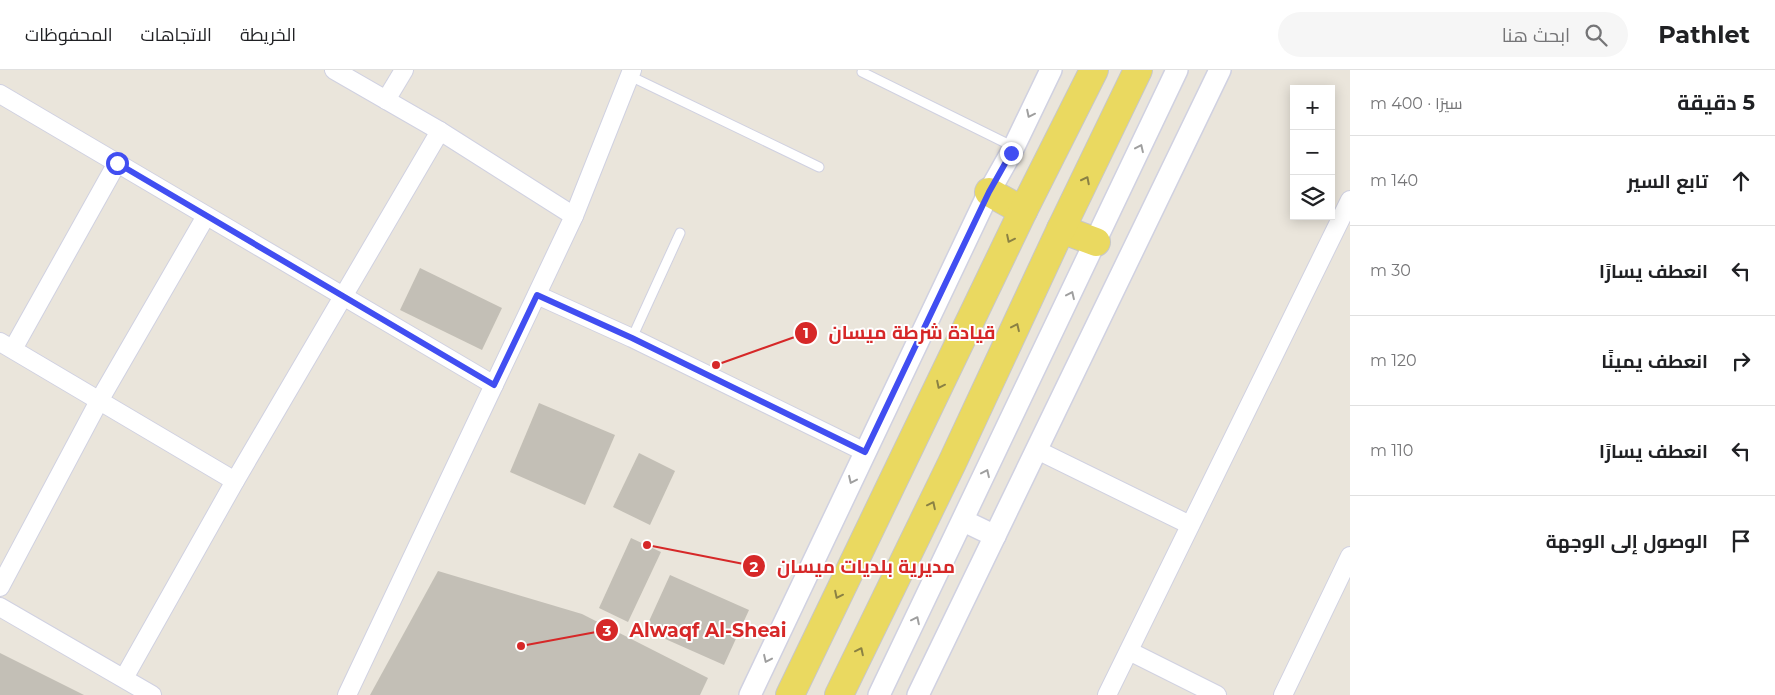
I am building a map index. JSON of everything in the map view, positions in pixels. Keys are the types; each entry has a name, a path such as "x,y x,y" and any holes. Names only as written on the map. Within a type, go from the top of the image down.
{"main road":[{"path":"794,688 1023,211 1094,70"},
{"path":"839,695 952,463 1061,229 1138,70"},
{"path":"989,192 1023,211"},
{"path":"1061,229 1096,242"}],"street":[{"path":"334,70 440,132 574,216"},
{"path":"386,100 404,70"},
{"path":"750,695 989,192 1014,147 1051,70"},
{"path":"879,695 964,521 1177,70"},
{"path":"918,695 1220,70"},
{"path":"347,695 574,216 631,73"},
{"path":"0,94 494,385"},
{"path":"124,678 235,481 440,132"},
{"path":"117,163 6,346 235,481"},
{"path":"1108,695 1350,200"},
{"path":"0,587 99,401 206,216"},
{"path":"537,295 632,338 865,452"},
{"path":"1037,450 1190,525"},
{"path":"964,521 995,536"},
{"path":"1283,695 1343,587 1350,556"},
{"path":"0,607 152,695"},
{"path":"1129,651 1217,695"}],"lane":[{"path":"863,70 862,72 1014,147"},
{"path":"631,73 820,167"},
{"path":"632,338 680,233"}],"building":[{"path":"420,268 502,308 482,350 400,310"},
{"path":"539,403 615,435 585,505 510,472"},
{"path":"639,453 675,471 650,525 613,507"},
{"path":"631,538 661,552 628,622 599,608"},
{"path":"438,571 582,614 708,678 700,695 370,695"},
{"path":"670,575 749,610 724,665 645,630"},
{"path":"0,653 84,695 0,695"}],"place":[{"name":"قيادة شرطة ميسان","path":"716,365"},
{"name":"مديرية بلديات ميسان","path":"647,545"},
{"name":"Alwaqf Al-Sheai","path":"521,646"}],"route":[{"path":"117,163 494,385 537,295 632,338 865,452 989,192 1011,153"}]}
